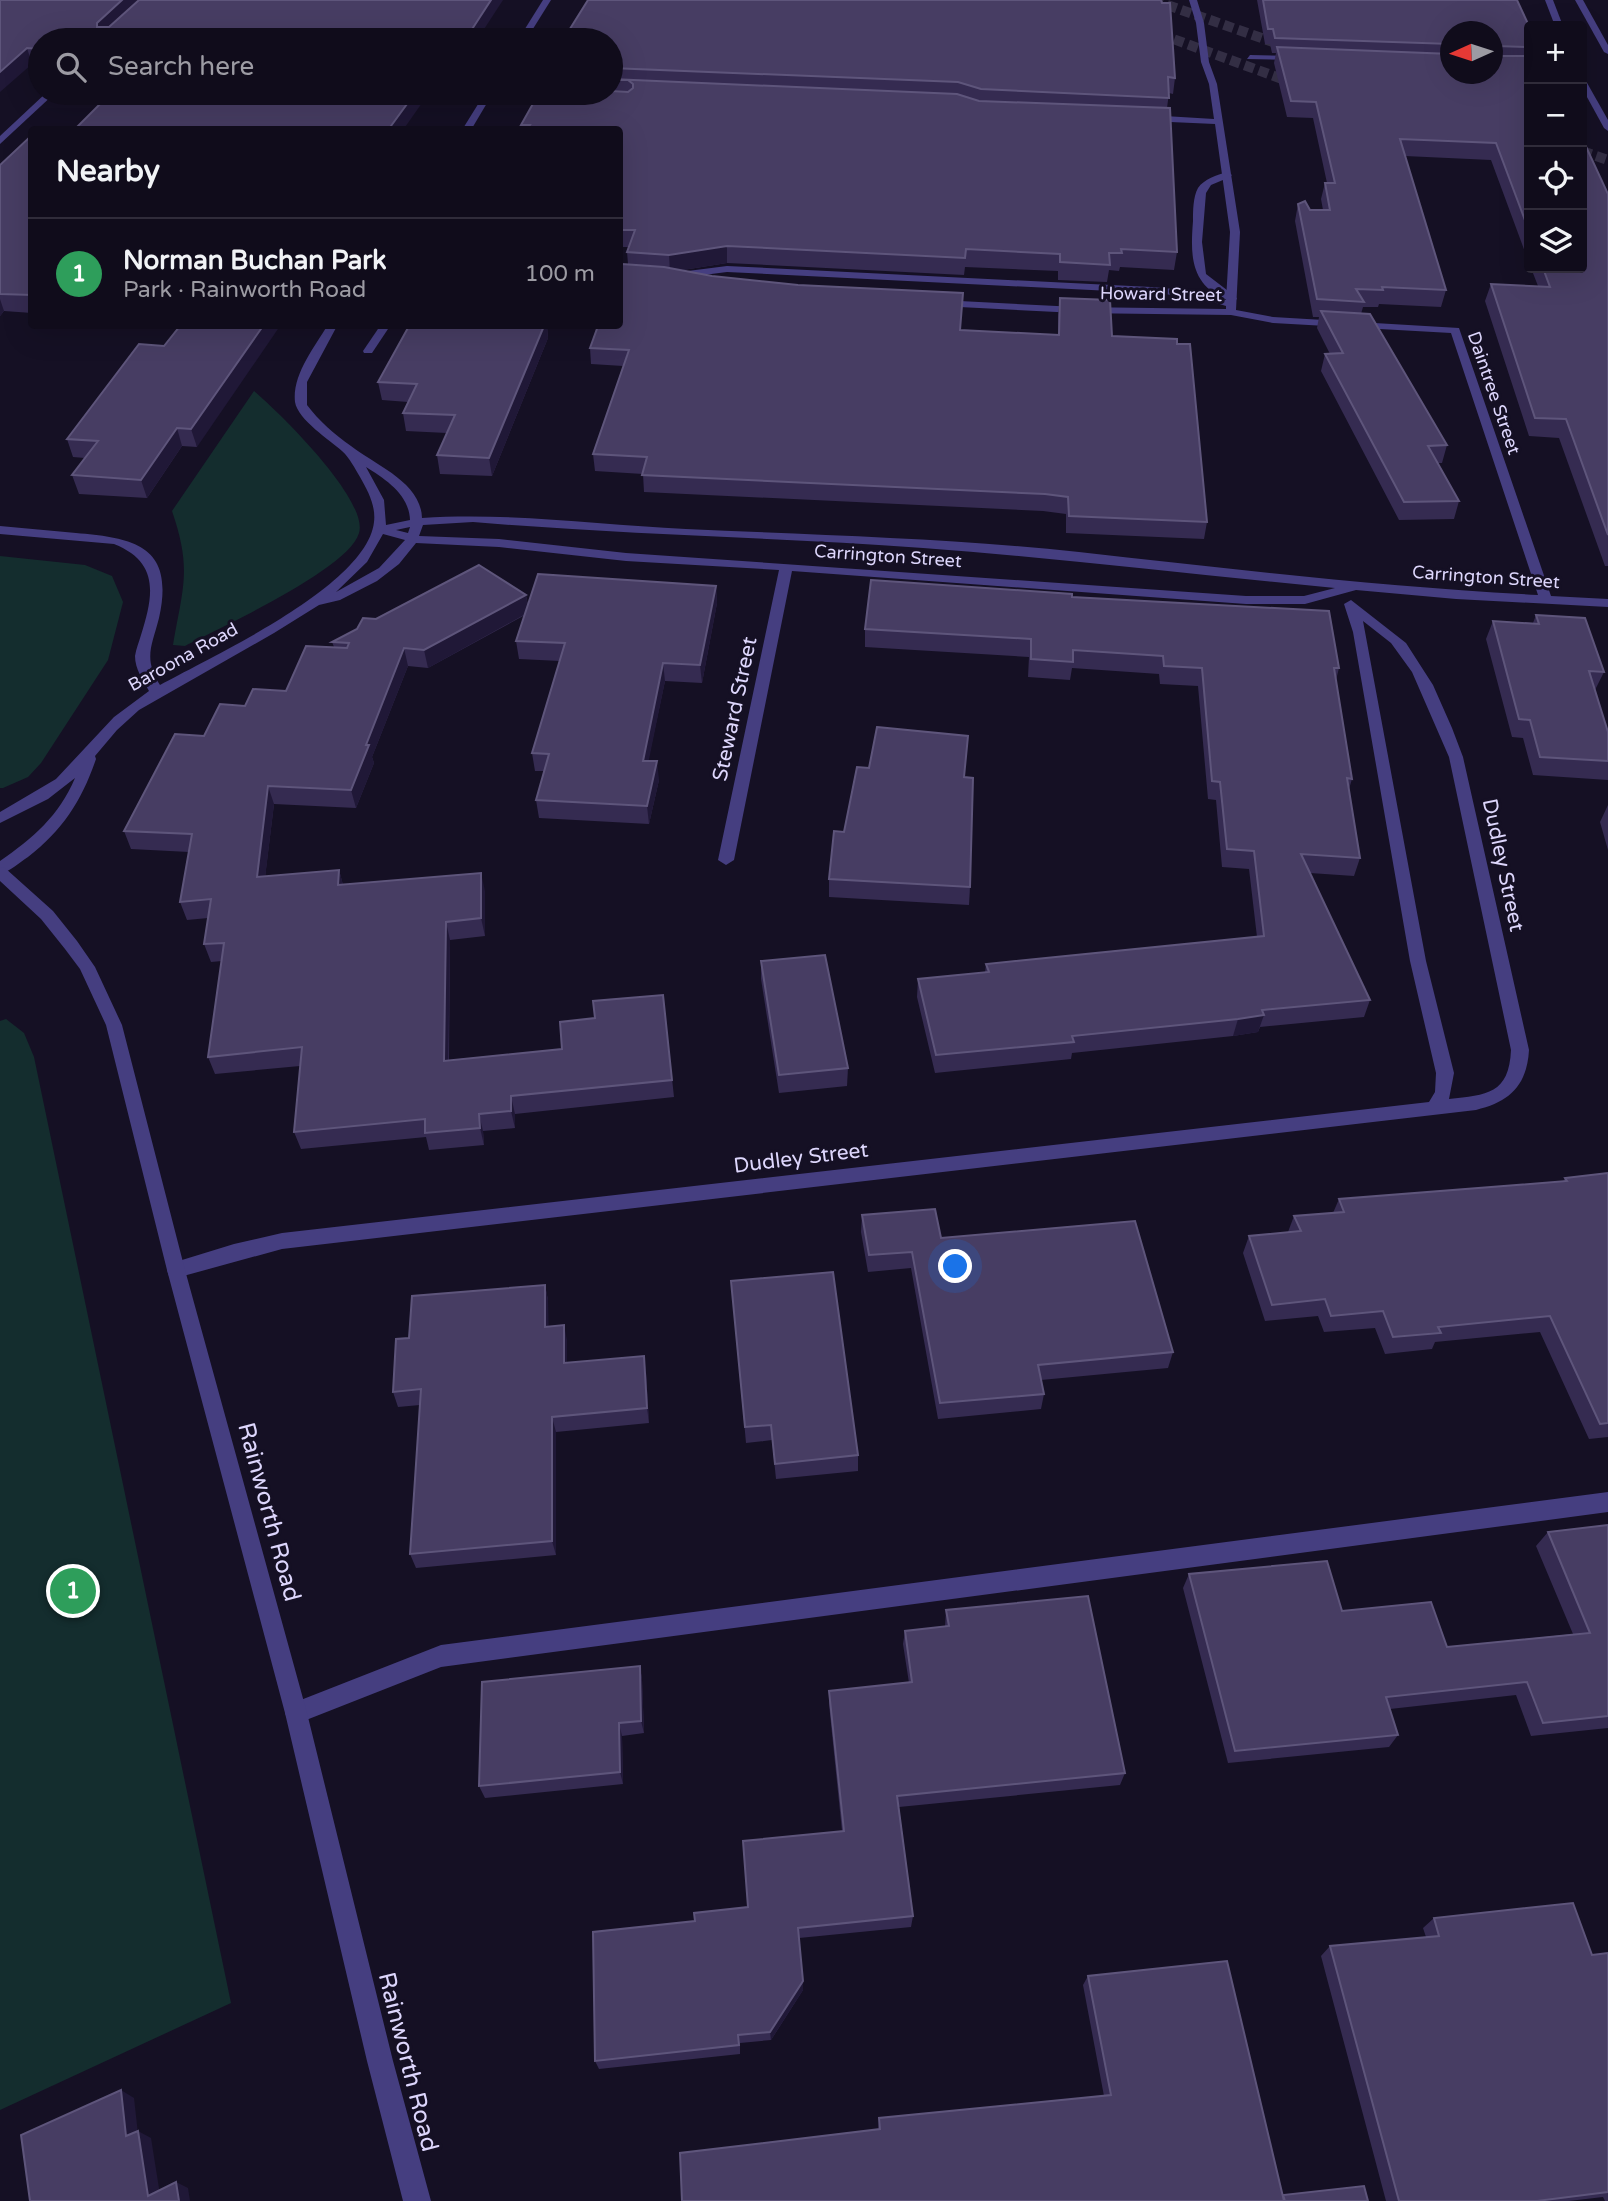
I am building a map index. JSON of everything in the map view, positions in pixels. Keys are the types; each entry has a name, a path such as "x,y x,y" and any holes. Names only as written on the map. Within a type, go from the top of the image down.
{"street":[{"path":"530,28 547,0"},
{"name":"Howard Street","path":"1193,0 1213,85 1227,175 1236,247 1232,305"},
{"path":"1549,0 1557,21"},
{"path":"1579,0 1608,52"},
{"path":"1250,57 1302,59"},
{"path":"1584,84 1608,128"},
{"path":"0,141 38,105"},
{"path":"469,126 482,105"},
{"path":"1142,118 1219,122"},
{"path":"1227,175 1209,184 1200,193 1198,259 1199,272 1232,305"},
{"name":"Howard Street","path":"699,284 665,277 727,270 1091,287 1198,294 1232,305"},
{"name":"Howard Street","path":"934,303 1108,311 1232,305"},
{"name":"Daintree Street","path":"1232,305 1273,320 1455,330 1546,600"},
{"path":"330,329 305,372 300,401 309,414 349,451 406,492 413,504 416,522"},
{"path":"368,351 382,329"},
{"path":"349,451 379,501 382,512 379,530"},
{"name":"Carrington Street","path":"379,530 416,522 478,518 589,528 919,544 1078,556 1341,586 1362,584 1456,595 1608,603"},
{"name":"Baroona Road","path":"0,818 31,804 56,787 124,714 157,692 298,613 353,589 374,576 397,558 411,540 416,522"},
{"path":"0,530 116,540 133,545 143,552 151,563 157,581 156,600 142,656 145,669 157,692"},
{"name":"Carrington Street","path":"379,530 411,540 527,545 615,556 1278,601 1310,599 1341,586"},
{"name":"Baroona Road","path":"298,613 356,565 369,550 379,530"},
{"name":"Steward Street","path":"726,860 786,567"},
{"name":"Dudley Street","path":"1341,586 1351,604 1360,632 1418,961 1444,1073 1445,1089 1440,1102 1434,1108"},
{"name":"Dudley Street","path":"176,1270 282,1241 1486,1102 1504,1094 1517,1076 1520,1051 1464,789 1447,733 1428,692 1400,645 1351,604"},
{"name":"Baroona Road","path":"0,871 41,839 64,816 78,794 96,746"},
{"name":"Rainworth Road","path":"0,871 47,915 71,945 87,967 109,1010 296,1713 416,2201"},
{"path":"296,1713 441,1656 1608,1502"}],"green space":[{"path":"254,391 301,436 337,479 358,518 359,533 350,547 333,563 309,580 185,646 173,645 184,564 172,511"},
{"path":"0,556 85,565 112,576 123,602 108,660 41,763 28,777 3,788 0,788"},
{"path":"6,1019 24,1033 34,1057 231,2003 0,2110 0,1021"}],"building":[{"path":"0,0 122,0 97,23 97,27 109,27 139,0 491,0 473,28 28,28 28,48 0,72"},
{"path":"588,0 1161,0 1162,3 1170,3 1175,78 1168,77 1169,98 981,89 958,82 623,68 623,28 570,28"},
{"path":"1263,0 1517,0 1527,21 1524,21 1524,47 1503,46 1503,21 1440,21 1440,44 1275,38 1273,29 1268,29"},
{"path":"1277,47 1440,54 1440,84 1503,84 1503,56 1524,56 1524,218 1496,143 1400,139 1446,290 1382,287 1383,290 1356,289 1364,302 1317,299 1298,204 1305,201 1310,210 1330,210 1325,183 1335,183 1316,102 1291,101"},
{"path":"623,80 957,94 979,101 1170,108 1177,252 1121,249 1122,253 1109,253 1110,265 1060,262 1060,254 966,249 965,258 727,246 669,255 627,252 635,230 623,230 623,126 521,125 532,105 623,105 623,92 633,88 633,84"},
{"path":"99,105 406,105 391,126 78,126"},
{"path":"28,139 28,295 0,294 0,165"},
{"path":"1587,149 1608,194 1608,535 1566,419 1535,418 1491,284 1550,287 1545,273 1587,273"},
{"path":"623,264 798,285 963,293 960,330 1059,335 1060,298 1110,300 1112,336 1177,339 1177,344 1190,344 1207,522 1069,516 1068,497 1045,494 642,475 647,457 593,454 629,350 590,348 597,329 623,329"},
{"path":"1321,311 1370,314 1447,445 1428,446 1459,501 1404,502 1325,354 1343,353"},
{"path":"178,329 261,329 191,429 177,428 141,480 72,475 98,441 67,439 139,344 164,346"},
{"path":"407,329 543,329 489,458 437,455 455,415 403,413 417,384 378,382"},
{"path":"479,565 526,595 424,650 404,648 351,790 268,786 257,877 339,870 338,885 481,873 481,918 446,922 444,1061 562,1049 560,1022 595,1018 593,1001 663,995 672,1080 511,1096 511,1111 479,1114 480,1128 425,1133 425,1119 294,1132 302,1047 208,1057 224,943 204,944 211,899 180,902 192,834 124,831 175,734 204,736 220,704 245,706 253,689 286,691 306,646 347,648 349,643 332,642 357,629 363,618 376,619"},
{"path":"538,574 716,586 700,665 663,663 643,761 657,761 647,806 536,800 549,754 532,753 565,643 516,641"},
{"path":"871,580 1072,594 1072,597 1329,611 1339,668 1334,668 1352,779 1347,778 1360,858 1301,854 1370,1000 1262,1010 1264,1015 1238,1019 1072,1036 1074,1042 936,1055 918,979 989,972 986,964 1264,936 1254,851 1227,849 1220,782 1212,781 1202,668 1164,666 1163,656 1073,650 1073,662 1031,659 1031,639 865,629"},
{"path":"1536,615 1585,618 1604,672 1589,671 1608,732 1608,761 1540,757 1530,720 1519,719 1493,621 1539,624"},
{"path":"877,727 968,736 964,777 973,778 970,887 829,879 834,831 844,832 857,767 869,768"},
{"path":"825,955 848,1068 779,1075 761,961"},
{"path":"1608,1173 1608,1423 1600,1424 1550,1316 1438,1327 1441,1333 1393,1337 1383,1311 1331,1316 1325,1299 1272,1305 1249,1236 1301,1231 1294,1216 1344,1212 1339,1199 1567,1181 1565,1178"},
{"path":"935,1209 941,1238 1135,1221 1173,1352 1038,1365 1044,1394 940,1403 912,1252 869,1255 862,1215"},
{"path":"833,1272 858,1455 775,1464 771,1425 745,1427 731,1281"},
{"path":"545,1285 545,1327 564,1325 564,1363 644,1356 647,1408 552,1417 552,1541 410,1554 421,1389 393,1392 396,1339 409,1338 412,1296"},
{"path":"1608,1525 1608,1716 1543,1723 1527,1682 1386,1697 1398,1735 1235,1751 1189,1574 1327,1561 1342,1611 1431,1602 1447,1647 1590,1633 1548,1532"},
{"path":"1088,1596 1125,1773 897,1796 913,1916 798,1928 803,1981 770,2032 738,2035 739,2045 595,2061 593,1932 695,1921 694,1913 748,1907 743,1841 844,1831 829,1691 912,1682 905,1631 949,1626 946,1610"},
{"path":"640,1666 641,1721 619,1723 620,1772 479,1786 482,1682"},
{"path":"1573,1903 1592,1955 1608,1953 1608,2192 1537,2201 1399,2201 1330,1946 1439,1936 1434,1918"},
{"path":"1227,1961 1284,2201 682,2201 680,2153 880,2129 879,2118 1111,2095 1088,1976"},
{"path":"121,2090 126,2136 138,2131 148,2196 176,2182 179,2201 30,2201 21,2135"},
{"path":"1364,2186 1368,2201 1285,2201 1283,2195"}],"tunnel":[{"path":"1153,0 1290,48"},
{"path":"1146,29 1304,87"},
{"path":"1587,153 1608,160"}],"place":[{"name":"Norman Buchan Park","path":"73,1591"}]}
